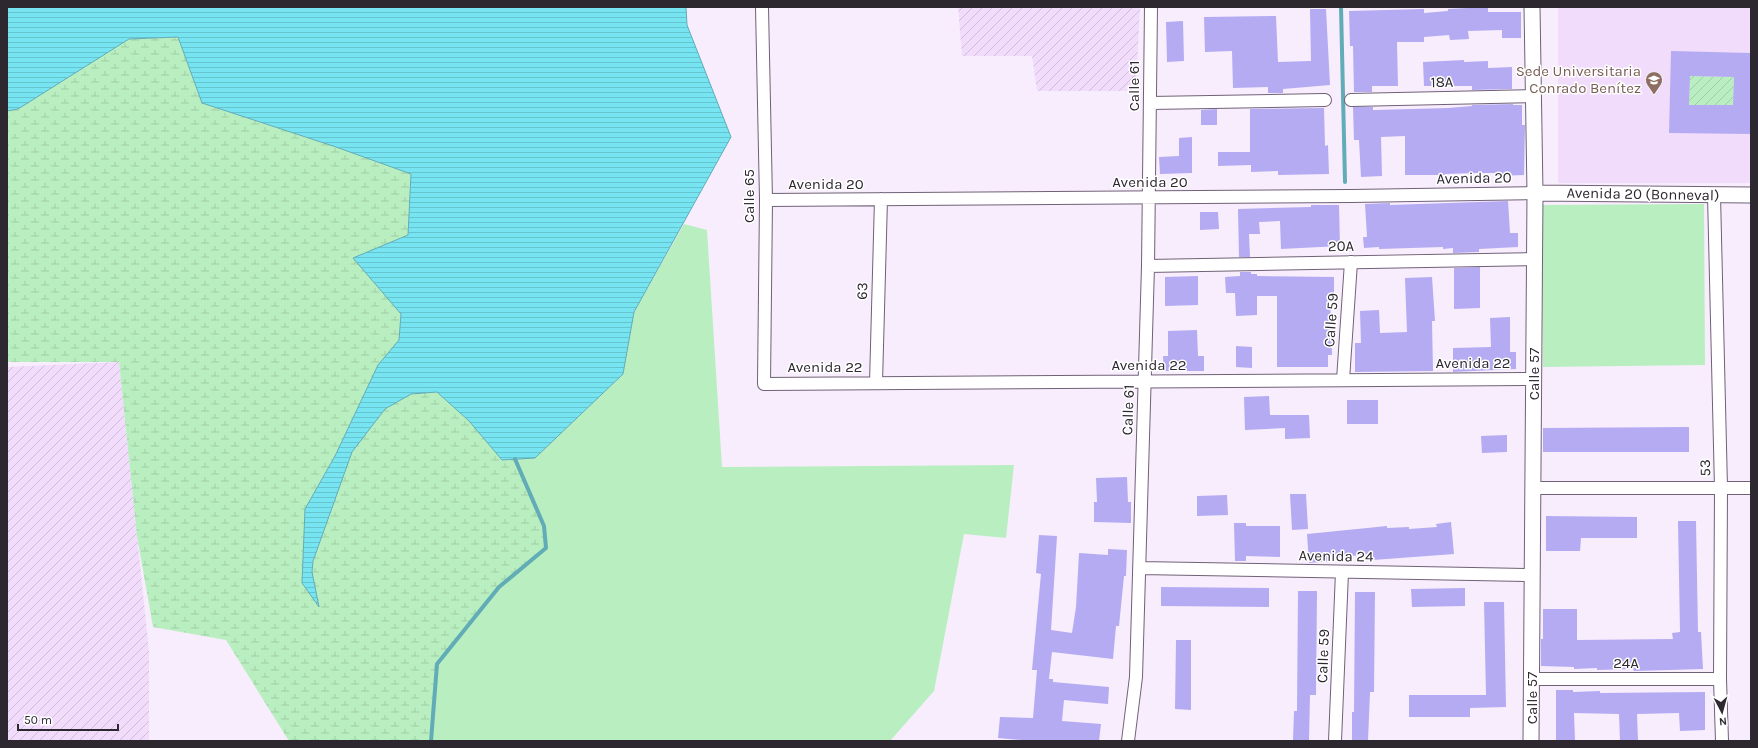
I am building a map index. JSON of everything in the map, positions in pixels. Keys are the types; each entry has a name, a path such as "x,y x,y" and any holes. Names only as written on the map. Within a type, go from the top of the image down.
{"street":[{"name":"Calle 65","path":"762,7 766,200 764,384"},
{"name":"Calle 61","path":"1128,741 1136,677 1148,266 1151,7"},
{"name":"Calle 57","path":"1532,7 1535,193 1532,741"},
{"name":"18A","path":"1351,100 1533,96"},
{"path":"1150,103 1326,100"},
{"name":"Avenida 20","path":"766,200 1149,198 1535,193"},
{"name":"Avenida 20 (Bonneval)","path":"1535,193 1751,195"},
{"name":"53","path":"1714,195 1721,488 1720,679 1722,741"},
{"name":"63","path":"876,383 881,199"},
{"name":"20A","path":"1148,266 1534,259"},
{"name":"Calle 59","path":"1343,380 1351,262"},
{"name":"Avenida 22","path":"764,384 1534,379"},
{"path":"1533,488 1751,488"},
{"name":"Avenida 24","path":"1139,568 1532,575"},
{"name":"Calle 59","path":"1335,741 1342,572"},
{"name":"24A","path":"1532,679 1720,679"}],"shaded area":[{"path":"958,7 1140,7 1136,91 1037,91 1032,56 962,56"},
{"name":"Sede Universitaria Conrado Benítez","path":"1558,7 1751,7 1751,183 1558,183"},
{"path":"119,362 149,651 149,741 7,741 7,367"}],"green space":[{"path":"178,37 202,103 336,147 411,174 408,235 354,258 401,314 399,340 378,366 335,456 305,509 302,583 318,606 312,572 313,561 352,452 385,409 411,394 437,392 469,421 502,460 515,459 544,526 546,548 499,587 437,664 429,741 289,741 226,640 153,627 137,536 119,362 7,362 7,111 18,109 129,39"},
{"path":"1690,76 1734,77 1733,105 1689,105"},
{"path":"1704,204 1705,365 1543,367 1542,205"},
{"path":"684,224 707,230 722,467 1014,465 1006,538 964,534 934,691 890,741 429,741 437,664 499,587 546,548 544,526 515,459 535,458 623,374 634,312"}],"water":[{"path":"7,7 686,7 687,25 731,137 634,312 623,374 535,458 502,460 469,421 437,392 411,394 385,409 352,452 313,561 312,572 319,607 302,583 305,509 335,456 378,365 399,340 401,314 353,258 408,235 411,174 336,147 202,103 178,37 129,39 18,109 7,111"}],"building":[{"path":"1488,7 1488,12 1521,12 1521,38 1502,38 1502,30 1468,31 1469,39 1450,40 1449,35 1424,37 1424,42 1397,42 1398,86 1372,86 1372,92 1354,92 1353,46 1350,46 1349,11 1424,9 1424,13 1448,11 1448,9"},
{"path":"1310,9 1326,9 1330,85 1283,89 1283,93 1268,93 1268,87 1233,88 1232,51 1205,52 1204,17 1276,16 1278,62 1311,61"},
{"path":"1183,21 1184,61 1167,62 1166,22"},
{"path":"1671,51 1751,53 1751,134 1669,133","holes":["1690,76 1734,77 1733,105 1689,105"]},
{"path":"1464,60 1464,62 1488,61 1488,68 1512,67 1512,89 1472,90 1472,86 1424,86 1423,62"},
{"path":"1513,104 1522,105 1522,125 1525,125 1524,175 1498,176 1498,173 1475,173 1405,175 1405,136 1381,137 1382,176 1361,177 1359,140 1354,140 1353,107 1373,107 1373,110 1376,110"},
{"path":"1324,108 1325,146 1328,145 1329,174 1278,175 1278,171 1251,172 1251,165 1218,166 1218,152 1250,152 1250,109"},
{"path":"1217,109 1217,125 1201,125 1201,110"},
{"path":"1192,137 1192,173 1160,174 1159,157 1179,156 1179,138"},
{"path":"1508,201 1510,233 1518,233 1518,247 1479,249 1479,252 1453,253 1453,248 1443,249 1443,247 1364,248 1363,237 1367,237 1365,204 1390,203 1390,205"},
{"path":"1311,205 1339,205 1340,246 1281,249 1280,221 1259,222 1260,234 1249,234 1250,257 1239,257 1238,209 1311,207"},
{"path":"1200,212 1218,212 1219,229 1200,230"},
{"path":"1480,267 1480,308 1454,309 1454,268"},
{"path":"1240,272 1251,272 1251,274 1257,274 1257,276 1334,277 1334,300 1330,300 1332,355 1328,355 1328,367 1277,367 1277,296 1257,296 1257,315 1236,316 1235,293 1226,293 1225,277 1240,276"},
{"path":"1198,276 1198,305 1165,306 1165,277"},
{"path":"1432,277 1435,321 1432,321 1433,371 1355,372 1355,343 1361,343 1360,311 1379,310 1380,333 1407,332 1405,278"},
{"path":"1510,317 1510,352 1516,352 1516,369 1453,372 1453,348 1491,347 1490,318"},
{"path":"1197,330 1198,356 1204,356 1204,371 1164,371 1163,356 1168,356 1168,331"},
{"path":"1236,346 1252,347 1252,368 1236,367"},
{"path":"1269,396 1270,415 1309,415 1310,438 1285,439 1285,428 1245,430 1244,397"},
{"path":"1347,400 1378,400 1378,424 1347,424"},
{"path":"1689,427 1689,452 1543,452 1543,428"},
{"path":"1507,435 1507,452 1482,453 1481,436"},
{"path":"1127,477 1128,502 1131,502 1131,523 1094,522 1094,502 1097,502 1096,478"},
{"path":"1290,494 1306,494 1308,529 1292,530"},
{"path":"1227,495 1228,515 1197,516 1197,496"},
{"path":"1546,516 1637,517 1637,538 1581,538 1580,551 1546,551"},
{"path":"1678,521 1696,521 1698,632 1701,632 1703,669 1634,671 1633,669 1597,670 1597,668 1574,669 1574,667 1541,666 1543,609 1577,609 1577,640 1673,639 1672,633 1680,632"},
{"path":"1451,522 1454,554 1373,560 1372,554 1330,558 1331,561 1309,563 1307,534 1387,526 1387,528 1409,527 1409,529 1437,527 1436,524"},
{"path":"1234,523 1246,523 1246,526 1280,526 1280,557 1246,556 1246,561 1235,561"},
{"path":"1039,535 1057,536 1051,630 1072,633 1076,607 1079,553 1108,555 1108,549 1127,550 1126,576 1124,576 1119,626 1116,626 1113,659 1052,652 1049,679 1053,679 1053,682 1109,687 1108,704 1064,700 1062,721 1101,724 1099,741 1033,741 998,738 1000,717 1033,718 1037,670 1032,670 1041,574 1036,573"},
{"path":"1161,587 1269,588 1269,607 1161,606"},
{"path":"1465,588 1465,606 1412,607 1411,589"},
{"path":"1298,591 1317,591 1316,695 1310,695 1309,741 1293,741 1294,711 1297,711"},
{"path":"1355,592 1375,592 1374,692 1370,692 1368,741 1352,741 1352,712 1354,712"},
{"path":"1484,602 1504,602 1506,707 1470,708 1470,717 1409,717 1409,695 1486,695"},
{"path":"1176,640 1191,640 1191,710 1175,709"},
{"path":"1556,690 1573,690 1573,692 1600,691 1600,693 1705,692 1705,730 1680,731 1679,713 1637,714 1638,741 1620,741 1619,714 1574,713 1575,741 1556,741"}],"waterway":[{"path":"1341,7 1345,182"},
{"path":"431,741 437,664 499,587 546,548 544,526 515,459"}],"place":[{"name":"Sede Universitaria Conrado Benítez","path":"1654,95"}]}
